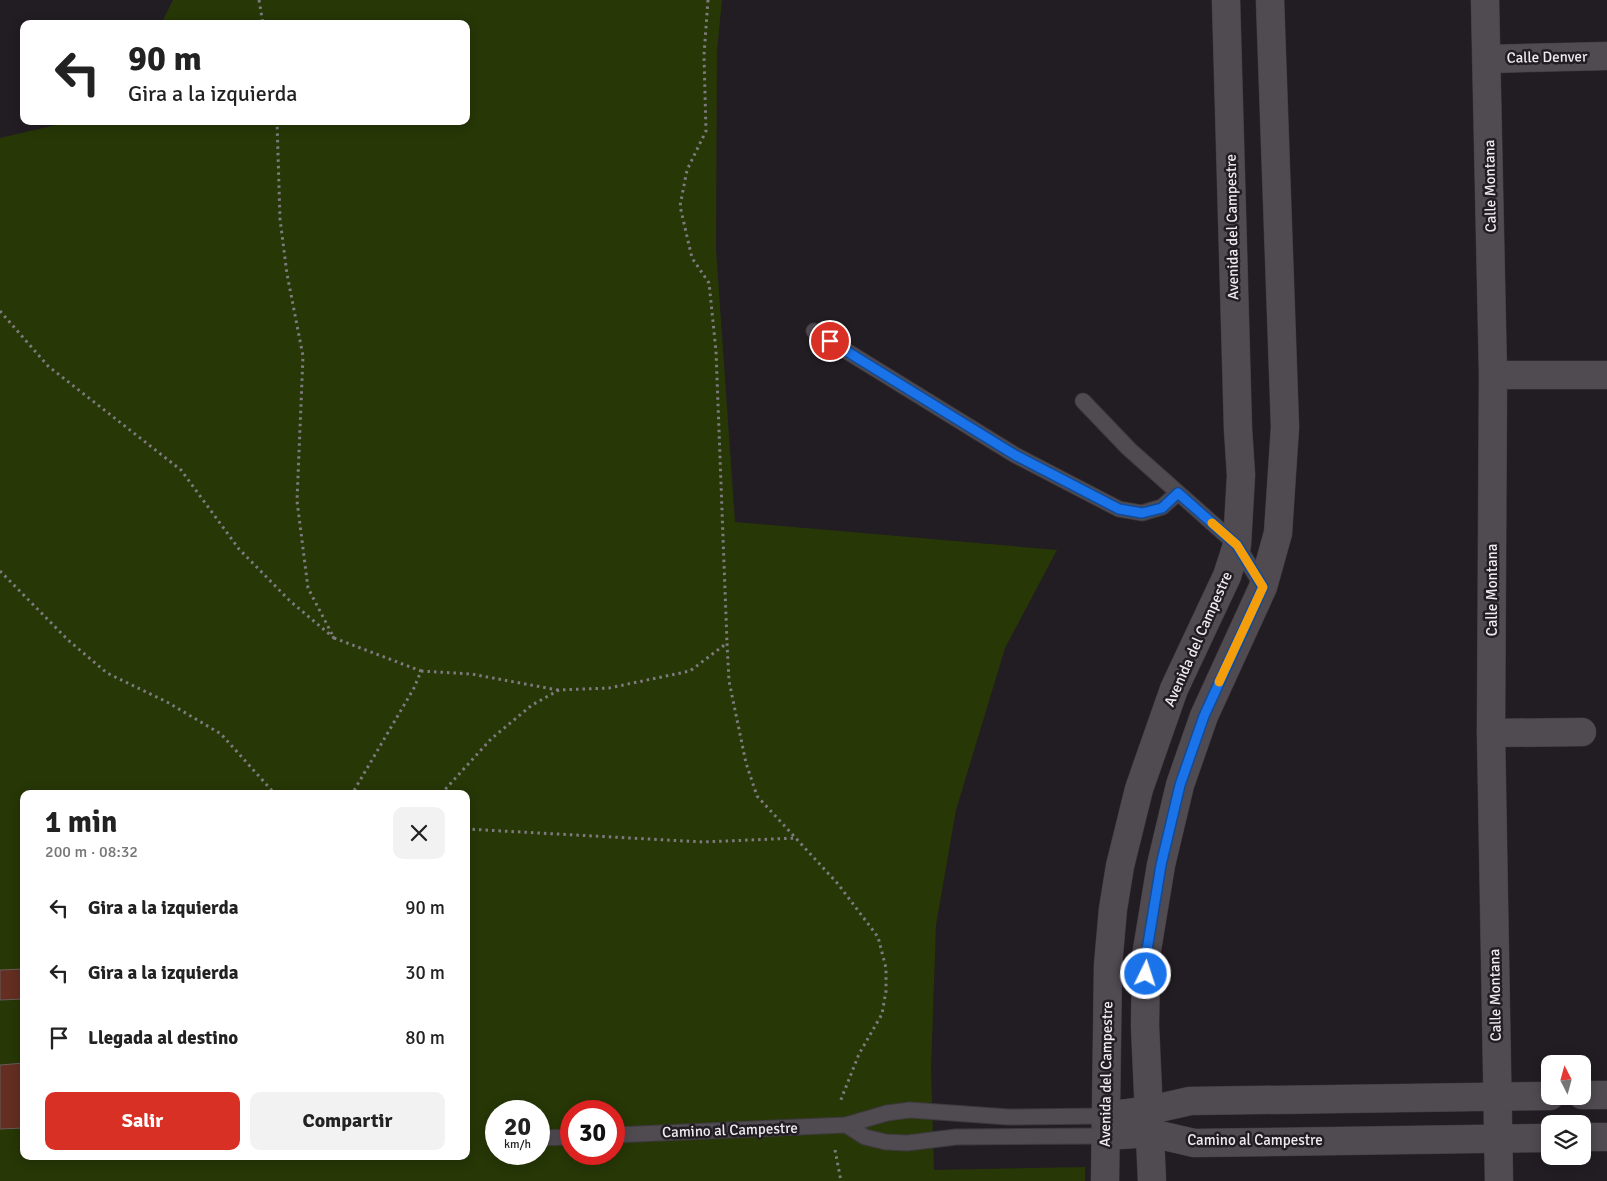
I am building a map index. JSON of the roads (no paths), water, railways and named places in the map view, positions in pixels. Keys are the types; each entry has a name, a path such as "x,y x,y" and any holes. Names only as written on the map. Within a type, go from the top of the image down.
{"street":[{"name":"Avenida del Campestre","path":"1105,1181 1108,965 1113,909 1120,866 1139,789 1174,689 1227,576 1237,545 1241,475 1238,428 1226,0"},
{"path":"1152,1181 1145,1026 1146,956 1161,865 1180,785 1204,716 1263,587 1278,533 1285,427 1270,0"},
{"name":"Calle Montana","path":"1486,0 1493,375 1491,733 1499,1181"},
{"name":"Calle Denver","path":"1488,59 1607,56"},
{"path":"1493,375 1607,375"},
{"path":"1491,733 1582,732"},
{"path":"1591,1095 1607,1095"},
{"name":"Camino al Campestre","path":"1105,1126 1150,1121 1190,1101 1541,1096"},
{"name":"Camino al Campestre","path":"1150,1121 1194,1143 1541,1138"},
{"path":"1591,1137 1607,1137"}],"lane":[{"path":"814,331 1015,455 1119,509 1142,513 1162,508 1178,493"},
{"path":"1083,401 1129,449 1237,545 1263,587"},
{"name":"Camino al Campestre","path":"625,1135 846,1125 887,1112 910,1110 1105,1126"},
{"name":"Camino al Campestre","path":"846,1125 865,1137 886,1142 907,1143 956,1137 1105,1126"}]}
